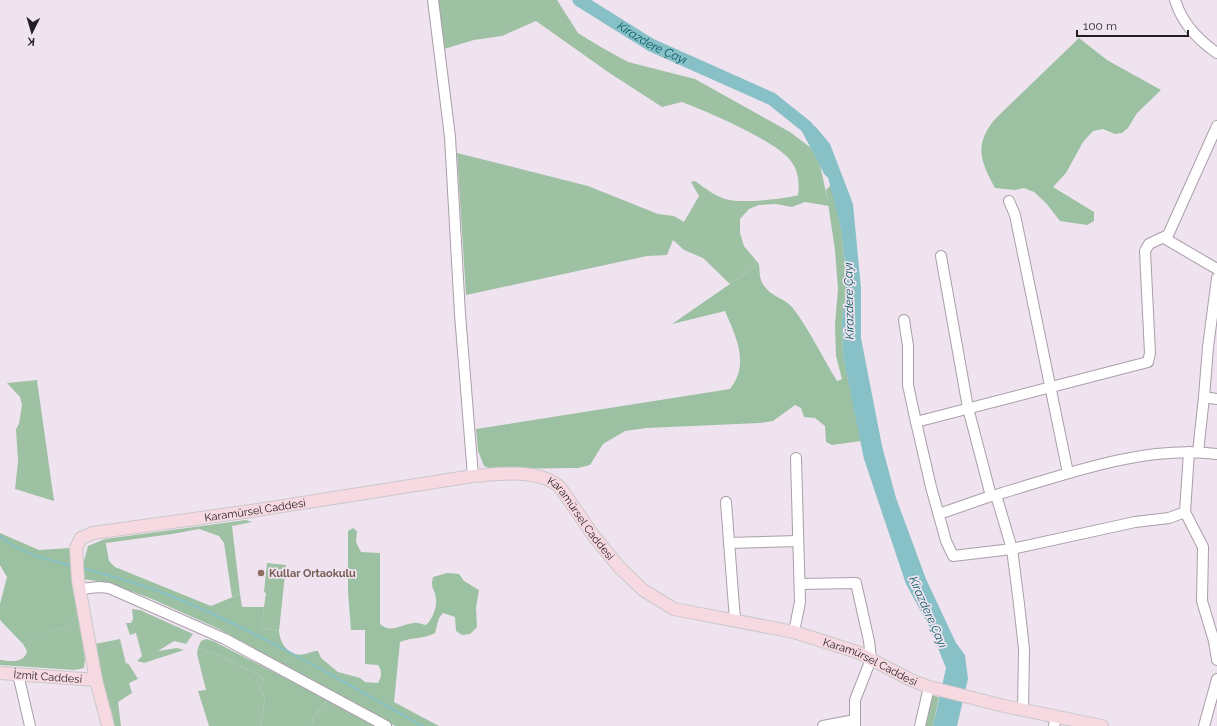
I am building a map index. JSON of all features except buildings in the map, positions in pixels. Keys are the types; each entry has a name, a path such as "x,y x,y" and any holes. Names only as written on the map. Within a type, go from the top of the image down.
{"main road":[{"name":"Karamürsel Caddesi","path":"108,726 96,680 79,585 76,558 78,542 81,538 93,533 251,511 473,476 495,474 535,476 554,482 560,487 603,548 628,575 648,593 674,609 794,632 842,646 911,680 929,687 1023,710 1055,722 1102,726"},
{"name":"İzmit Caddesi","path":"0,673 96,680"}],"street":[{"path":"433,0 450,137 460,314 473,476"},
{"path":"1175,0 1179,12 1189,28 1205,45 1217,53"},
{"path":"916,422 1051,386 1145,364 1149,361 1145,251 1149,244 1164,238 1170,232 1217,126"},
{"path":"1009,201 1015,215 1068,474"},
{"path":"1164,238 1217,269"},
{"path":"941,256 968,408 994,496 1012,549 1024,649 1023,710"},
{"path":"1217,278 1208,347 1204,397 1184,512 1203,547 1202,601 1214,641 1217,660"},
{"path":"904,320 908,346 909,394 931,487 946,541 953,556 1012,549 1135,522 1169,518 1184,512"},
{"path":"1204,397 1217,398"},
{"path":"939,514 1068,474 1122,460 1176,451 1217,454"},
{"path":"794,632 800,602 796,458"},
{"path":"726,502 735,620"},
{"path":"729,543 798,541"},
{"path":"800,584 856,583 869,641 871,659 855,700 855,723 823,726"},
{"path":"79,585 109,588 225,639 386,726"},
{"path":"18,674 30,726"},
{"path":"1204,726 1217,680"},
{"path":"920,726 929,687"}],"green space":[{"path":"438,0 557,0 578,33 599,46 628,62 695,79 790,132 811,148 820,165 829,206 805,202 792,207 776,204 759,205 749,209 740,219 740,233 744,246 759,264 730,284 703,258 684,250 673,240 667,255 647,256 466,295 457,153 588,186 658,214 674,216 684,222 699,196 691,182 695,181 720,197 736,201 775,199 798,195 799,186 797,172 790,160 782,152 756,135 708,112 682,102 662,107 608,72 536,21 502,36 474,40 444,49"},
{"path":"1079,38 1107,60 1161,90 1137,113 1128,128 1122,133 1115,134 1103,129 1093,131 1083,142 1066,173 1053,187 1094,212 1094,221 1087,225 1060,221 1046,203 1034,192 1024,188 1015,190 995,188 983,161 982,153 984,137 988,128 995,119"},
{"path":"831,185 841,229 845,264 846,295 842,321 843,356 861,441 832,445 826,442 825,426 815,418 804,417 801,408 795,405 773,421 760,423 647,428 625,431 603,444 590,465 578,468 491,469 484,466 478,451 476,429 730,389 736,380 740,360 737,341 725,311 672,324 759,264 760,276 763,284 771,293 792,307 810,334 837,381 842,379 836,356 835,324 838,289 835,250 826,190"},
{"path":"37,380 54,501 15,489 18,462 16,429 19,424 22,405 20,397 7,383"},
{"path":"246,520 252,522 232,526 240,594 232,597 224,543 219,536 199,529 106,543 105,539"},
{"path":"353,528 357,531 356,542 361,552 380,553 380,624 384,627 396,628 415,623 426,625 428,623 436,606 432,587 433,577 447,573 459,574 464,581 479,590 476,608 477,627 470,634 462,635 456,631 455,617 443,613 439,618 435,633 400,642 394,702 439,726 395,726 219,629 152,599 110,583 83,579 83,564 88,546 105,539 109,561 115,567 211,606 240,594 242,607 264,607 261,628 279,631 281,641 290,652 300,655 318,651 321,658 338,672 360,678 365,682 378,683 381,674 378,665 365,664 365,630 351,630 348,592 348,531"},
{"path":"0,533 39,550 70,548 78,611 72,622 66,627 36,636 23,644 0,620 0,604 7,577 0,565"},
{"path":"267,563 286,565 279,631 261,628 266,593 264,592"},
{"path":"132,609 140,610 193,634 186,644 174,641 158,651 177,648 184,650 144,663 137,661 142,656 136,633 130,635 126,623 131,623 133,619"},
{"path":"78,611 85,659 84,668 74,670 0,665 0,660 16,661 23,658 27,651 23,644 35,636 66,627 72,622"},
{"path":"120,639 126,664 128,663 138,679 129,683 132,693 118,702 121,726 114,726 112,713 104,691 95,644"},
{"path":"206,639 213,641 328,700 315,715 312,726 261,726 265,698 260,689 264,678 224,657 198,648 201,641"},
{"path":"198,648 224,657 264,678 260,689 265,698 261,726 209,726 198,691 206,690 197,654"},
{"path":"930,695 939,697 933,726 924,726"},
{"path":"328,700 374,726 312,726 315,715"}],"water":[{"path":"815,126 830,144 853,204 861,288 861,338 882,446 896,498 926,579 956,643 965,655 968,679 957,726 933,726 946,668 929,626 906,584 864,459 843,356 842,321 846,295 845,264 841,229 820,145 807,127"}],"waterway":[{"name":"Kirazdere Çayı","path":"579,0 651,45 772,99 807,127 830,171"},
{"path":"0,536 25,552 72,566"},
{"path":"82,568 156,590 232,623 296,656 423,726"}],"place":[{"name":"Kullar Ortaokulu","path":"261,573"}]}
